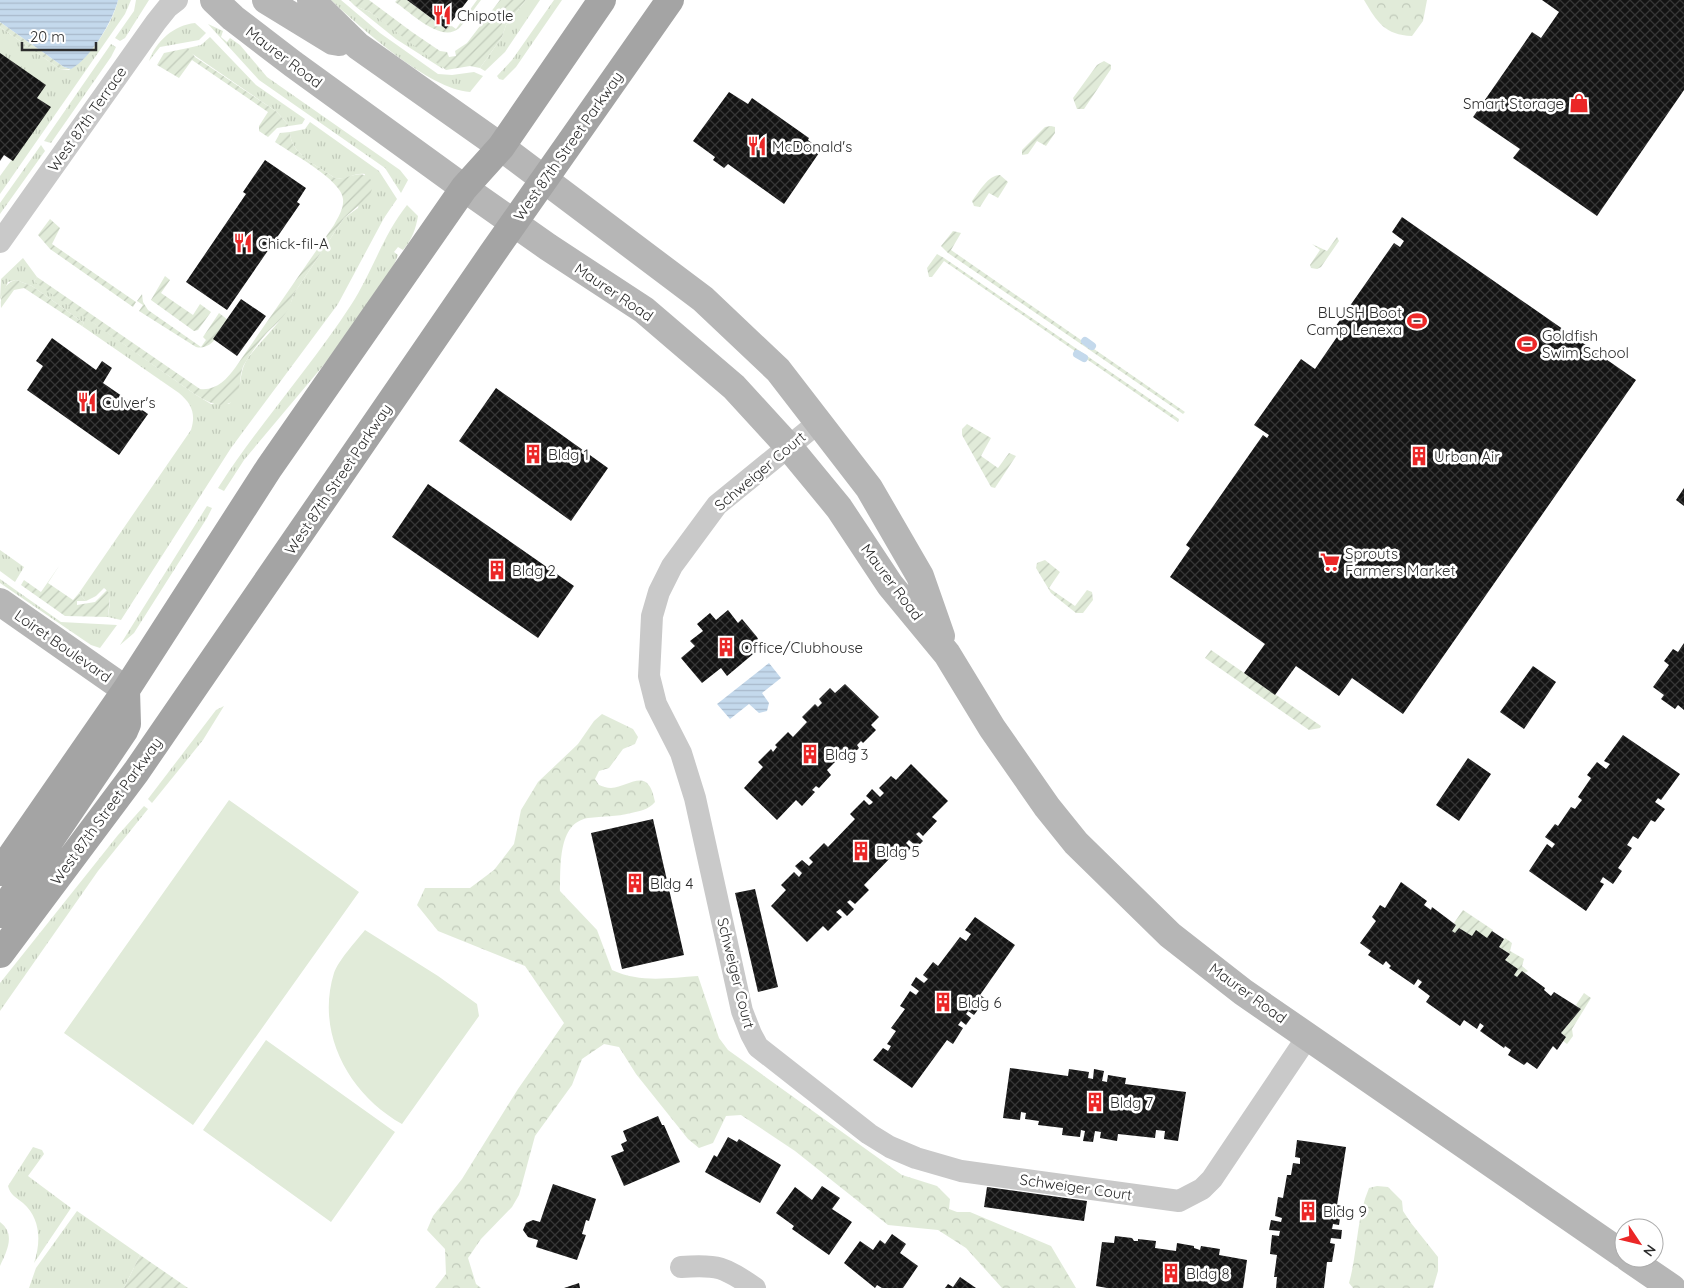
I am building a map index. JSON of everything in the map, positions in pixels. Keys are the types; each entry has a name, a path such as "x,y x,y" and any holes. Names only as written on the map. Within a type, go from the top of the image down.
{"main road":[{"path":"0,872 126,690 269,468 464,188 501,147 602,0"},
{"name":"West 87th Street Parkway","path":"0,954 148,756 670,0"},
{"path":"0,914 124,732 127,724 126,690"}],"street":[{"name":"West 87th Terrace","path":"0,242 156,22 168,7 177,0"},
{"name":"Maurer Road","path":"214,0 233,18 293,64 464,188 644,310 734,387 788,446 839,508 890,585 947,654 992,728 1047,807 1076,843 1170,935 1243,992 1614,1248"},
{"name":"Maurer Road","path":"266,0 333,40 358,46"},
{"name":"Maurer Road","path":"310,0 358,46 501,147 702,299 778,370 868,488 920,576 947,654"},
{"name":"Schweiger Court","path":"819,422 731,492 707,517 672,566 659,592 652,616 649,676 656,704 681,753 695,798 742,1011 758,1047 869,1134 890,1147 916,1158 961,1171 1179,1201 1202,1189 1212,1179 1308,1036"},
{"name":"Loiret Boulevard","path":"0,602 126,690"},
{"path":"681,1267 717,1266 731,1272 755,1288"},
{"path":"1643,1268 1672,1288"}],"green space":[{"path":"118,0 131,0 125,14 0,194 0,176 50,107 37,98 0,53 0,27 60,69 69,70 93,48 106,30"},
{"path":"136,0 149,0 125,38 120,41 115,38 134,11"},
{"path":"331,0 341,0 380,33 438,74 452,75 474,72 483,76 470,92 435,80 397,56"},
{"path":"349,0 369,0 440,51 447,52 449,57 456,56 455,51 467,43 500,0 526,0 506,25 502,37 480,68 470,66 446,70 370,12 355,6"},
{"path":"397,0 407,0 446,29 449,24 456,29 477,0 481,0 459,28 452,32 444,32 426,25 417,19 395,2"},
{"path":"526,0 540,0 505,52 485,71 480,68 502,37 506,25"},
{"path":"554,0 562,0 516,67 503,80 499,79 497,76 512,60"},
{"path":"1364,0 1427,0 1423,21 1412,36 1388,30 1373,15"},
{"path":"355,6 370,12 441,64 443,69 396,39"},
{"path":"0,22 64,67 71,69 60,69 0,27"},
{"path":"195,23 206,33 199,40 160,47 149,61 156,47 167,35 187,24"},
{"path":"208,24 223,31 221,37 227,42 230,38 240,45 267,77 400,170 408,180 401,193 385,168 259,80"},
{"path":"210,37 256,85 305,119 302,124 289,126 277,112 191,53 188,48 201,45"},
{"path":"111,44 116,47 111,57 51,143 44,141"},
{"path":"188,48 195,57 277,112 289,126 277,128 268,137 259,131 259,126 268,112 192,60 179,78 157,65 164,53"},
{"path":"1104,61 1111,65 1111,69 1084,109 1077,109 1073,98 1097,65"},
{"path":"310,122 379,171 397,199 384,218 338,304 231,448 121,620 108,617 109,594 104,588 96,596 86,601 79,593 191,430 192,410 179,393 82,326 84,323 32,286 16,280 8,282 0,300 1,279 23,258 37,277 34,281 196,395 211,404 229,404 239,387 244,364 286,311 293,295 344,218 358,208 365,174 357,174 339,179 335,178 306,159 291,140 290,132 305,129"},
{"path":"1045,127 1055,127 1055,133 1046,146 1037,141 1028,154 1022,155 1022,150"},
{"path":"290,132 291,140 295,147 313,164 335,178 345,178 358,174 367,176 373,185 370,196 344,218 293,295 286,313 262,338 250,356 241,373 238,393 232,402 218,405 196,395 34,281 37,277 200,389 216,386 225,380 235,368 334,225 342,210 343,199 334,184 315,168 275,142 280,133"},
{"path":"41,145 45,151 0,214 0,203"},
{"path":"1000,175 1008,182 998,198 989,193 980,207 974,206 972,201 984,185 992,178"},
{"path":"407,205 418,216 409,242 403,250 398,247 394,252 398,255 394,265 327,361 244,460 224,491 218,488 250,441 319,351 351,305 384,241"},
{"path":"50,219 60,228 52,244 136,302 133,307 50,249 38,235"},
{"path":"953,231 961,233 951,250 1185,412 1183,414 948,253 941,246"},
{"path":"1337,237 1339,241 1321,267 1317,269 1311,268 1310,265 1320,250 1312,244 1327,251"},
{"path":"937,254 1179,419 1178,422 944,261 932,277 929,277 927,268"},
{"path":"165,276 170,280 161,293 193,315 200,304 211,312 198,330 194,331 151,300"},
{"path":"16,280 32,286 84,323 82,326 24,288 14,290 1,308 1,299 6,287"},
{"path":"142,294 143,302 148,310 201,347 196,347 139,311 143,305 137,301"},
{"path":"219,313 228,320 215,339 207,346 201,347 206,340 203,337"},
{"path":"967,424 991,438 981,456 998,468 1009,453 1016,456 995,488 991,487 962,435 962,429"},
{"path":"207,506 212,508 207,518 134,633 120,645"},
{"path":"0,550 24,567 15,582 0,571"},
{"path":"1045,560 1060,572 1049,588 1075,606 1087,590 1092,592 1093,600 1083,613 1076,613 1051,593 1036,568 1037,563"},
{"path":"59,566 48,583 73,600 79,593 86,601 77,601 77,605 95,602 107,590 110,596 108,617 65,616 21,585 24,580 41,592"},
{"path":"0,579 61,622 117,625 100,648 91,645 0,583"},
{"path":"1211,650 1321,726 1320,728 1309,730 1205,658"},
{"path":"224,706 203,740 152,803 148,799 216,710"},
{"path":"602,714 633,729 638,737 635,744 623,749 609,768 599,771 595,779 599,785 611,788 631,782 643,781 648,784 652,791 655,802 638,812 588,818 578,822 571,828 563,848 560,891 597,930 612,970 633,977 644,978 698,976 719,1038 728,1050 902,1175 937,1186 950,1199 949,1209 957,1212 970,1212 1051,1246 1076,1288 1002,1288 966,1248 938,1230 888,1225 795,1151 741,1115 726,1116 713,1143 699,1148 688,1139 636,1074 619,1047 604,1044 582,1059 572,1085 535,1136 519,1195 512,1207 481,1239 468,1258 476,1284 481,1288 435,1288 446,1274 445,1249 427,1230 433,1216 462,1179 518,1089 564,1023 525,966 438,931 417,905 425,888 470,888 494,870 514,844 521,810 538,782 578,744 594,721"},
{"path":"229,800 359,892 193,1125 64,1033"},
{"path":"144,806 148,809 98,871 0,1011 0,983 118,835"},
{"path":"1463,910 1493,930 1487,938 1472,936 1459,928 1455,933 1452,931 1456,925 1454,923"},
{"path":"365,930 438,976 477,1004 479,1016 402,1124 383,1112 353,1080 341,1060 333,1040 329,1018 329,996 334,973 343,957"},
{"path":"1505,938 1512,943 1510,951 1524,959 1522,966 1528,971 1517,977 1514,975 1518,969 1505,960 1510,954 1499,947"},
{"path":"1584,993 1591,998 1572,1029 1573,1036 1567,1044 1563,1041 1566,1037 1561,1033 1581,1009 1576,1005"},
{"path":"266,1040 395,1132 331,1222 203,1130"},
{"path":"33,1147 42,1150 44,1154 28,1176 71,1208 34,1263 38,1247 36,1223 29,1209 12,1194 8,1186"},
{"path":"1377,1186 1388,1187 1402,1201 1403,1211 1438,1257 1438,1271 1433,1288 1353,1288 1349,1283 1359,1223 1365,1200 1369,1188"},
{"path":"77,1211 140,1255 124,1288 29,1288 36,1268"},
{"path":"0,1222 8,1232 9,1243 0,1266"},
{"path":"140,1255 188,1288 124,1288"}],"water":[{"path":"0,0 118,0 100,39 86,57 71,69 64,67 0,22"},
{"path":"769,663 781,678 762,693 769,703 767,711 759,713 749,704 730,719 717,704"}],"building":[{"name":"Chipotle","path":"407,0 468,0 446,29"},
{"name":"Smart Storage","path":"1542,0 1684,0 1684,90 1597,216 1513,158 1520,149 1473,117 1532,32 1541,38 1559,12"},
{"path":"0,53 46,85 37,98 51,107 13,161 4,155 0,161"},
{"name":"McDonald's","path":"729,92 748,104 752,98 809,138 808,140 821,150 784,204 728,164 724,168 713,160 715,157 693,141"},
{"name":"Chick-fil-A","path":"265,160 306,188 297,202 300,204 227,310 186,282 246,194 243,192"},
{"path":"1402,217 1636,380 1403,714 1352,678 1339,696 1296,666 1275,695 1244,673 1265,644 1170,577 1190,548 1186,545 1263,435 1267,438 1269,435 1254,425 1301,359 1315,369 1339,334 1333,330 1394,243 1400,247 1404,241 1392,232"},
{"path":"241,299 266,316 237,356 213,339"},
{"name":"Culver's","path":"52,338 96,370 102,361 112,368 103,383 148,414 119,455 27,390 43,366 36,361"},
{"name":"Bldg 1","path":"496,388 608,468 571,521 459,441"},
{"name":"Bldg 2","path":"428,484 574,586 538,638 392,537"},
{"path":"1684,488 1684,506 1676,500"},
{"name":"Office/Clubhouse","path":"728,610 738,623 742,619 757,637 758,639 753,643 759,649 727,676 721,668 702,683 681,658 695,646 690,641 703,631 697,624 710,613 716,620"},
{"path":"1684,643 1684,710 1678,705 1675,709 1661,699 1664,695 1653,687 1669,665 1664,661 1673,649 1678,652"},
{"path":"1533,666 1556,682 1524,729 1500,712"},
{"name":"Bldg 3","path":"845,684 879,717 871,725 876,730 863,743 861,741 857,745 859,748 846,761 841,756 827,770 831,775 819,788 816,786 812,790 815,792 802,806 796,800 777,820 744,788 763,767 758,762 771,749 773,752 777,747 775,745 788,732 793,737 807,722 802,717 815,704 818,707 822,703 819,699 830,688 835,693"},
{"path":"1623,735 1680,774 1661,800 1658,798 1655,802 1665,809 1655,822 1651,820 1638,839 1633,836 1627,845 1632,848 1618,868 1622,871 1613,884 1603,877 1600,882 1604,884 1586,911 1529,871 1547,844 1552,848 1555,844 1545,837 1555,824 1558,826 1571,807 1575,809 1582,800 1578,797 1591,778 1587,775 1597,762 1606,769 1610,764 1604,761"},
{"path":"1468,758 1491,774 1459,821 1436,805"},
{"name":"Bldg 5","path":"911,764 948,801 932,817 937,821 923,836 919,832 916,834 923,841 917,847 909,840 906,843 911,848 899,860 893,855 864,885 869,890 855,904 850,900 847,902 854,909 847,916 840,909 836,912 842,917 828,931 823,926 807,942 771,906 786,890 781,885 794,872 799,877 802,873 795,866 802,860 809,866 813,862 809,858 824,843 828,847 855,819 850,814 864,800 869,805 873,802 866,796 872,789 880,797 884,793 879,788 891,776 896,780"},
{"name":"Bldg 4","path":"653,819 684,955 622,969 591,833"},
{"path":"1401,882 1427,901 1424,905 1431,910 1432,907 1456,925 1452,931 1455,933 1459,928 1472,936 1476,930 1487,938 1492,931 1504,939 1499,947 1510,954 1505,960 1518,969 1514,975 1517,977 1522,971 1545,988 1544,990 1551,996 1554,992 1581,1009 1561,1033 1566,1037 1557,1050 1553,1046 1537,1069 1527,1062 1524,1065 1508,1055 1511,1050 1505,1046 1504,1048 1480,1031 1484,1026 1480,1023 1477,1029 1464,1020 1460,1026 1426,1002 1430,996 1418,987 1422,982 1418,979 1414,985 1389,968 1391,966 1386,961 1383,965 1368,955 1371,951 1360,943 1376,921 1372,917 1380,905 1385,908"},
{"path":"755,889 778,987 758,992 735,893"},
{"name":"Bldg 6","path":"975,917 1015,945 980,995 986,999 974,1015 968,1011 966,1014 971,1018 966,1025 961,1021 958,1025 963,1028 953,1044 947,1040 912,1088 873,1060 883,1048 888,1051 891,1046 887,1044 896,1031 891,1028 905,1009 900,1006 910,991 916,995 919,991 911,985 916,977 924,983 928,979 923,975 933,962 938,966 960,937 966,941 971,934 965,930"},
{"name":"Bldg 7","path":"1010,1068 1068,1076 1069,1069 1089,1072 1088,1078 1093,1079 1094,1069 1104,1071 1102,1081 1107,1082 1108,1075 1126,1078 1125,1084 1186,1092 1178,1141 1164,1139 1165,1131 1156,1130 1155,1138 1118,1134 1117,1141 1100,1138 1101,1132 1095,1131 1093,1142 1083,1141 1085,1131 1081,1130 1080,1137 1062,1135 1063,1128 1038,1125 1039,1121 1025,1119 1026,1113 1021,1112 1020,1120 1003,1118"},
{"path":"658,1116 662,1125 664,1125 680,1162 624,1186 611,1156 624,1151 621,1144 627,1141 623,1131"},
{"path":"728,1137 737,1142 739,1139 781,1165 760,1203 705,1172 714,1155 717,1157"},
{"name":"Bldg 9","path":"1297,1140 1346,1147 1337,1205 1342,1206 1339,1225 1333,1224 1332,1229 1342,1230 1341,1239 1331,1238 1330,1243 1335,1244 1332,1262 1327,1262 1324,1288 1276,1288 1277,1277 1274,1277 1277,1255 1270,1254 1272,1235 1279,1236 1280,1231 1269,1230 1271,1220 1281,1222 1282,1218 1275,1216 1278,1197 1283,1198 1287,1175 1291,1175 1293,1163 1300,1164 1300,1158 1295,1157"},
{"path":"553,1184 596,1199 589,1221 586,1220 582,1234 586,1235 577,1260 536,1247 538,1240 528,1237 523,1230 526,1223 533,1220 540,1222"},
{"path":"822,1186 840,1198 832,1209 852,1222 829,1255 792,1229 794,1226 776,1213 795,1187 812,1200"},
{"path":"987,1187 1087,1201 1084,1221 984,1207"},
{"path":"892,1234 906,1244 900,1253 918,1266 903,1288 882,1288 877,1285 875,1288 844,1263 860,1241 873,1250 880,1240 885,1244"},
{"name":"Bldg 8","path":"1115,1236 1132,1238 1134,1241 1138,1241 1138,1239 1156,1241 1155,1248 1176,1251 1177,1243 1194,1246 1194,1248 1200,1250 1201,1246 1220,1249 1219,1255 1247,1260 1243,1288 1107,1288 1096,1286 1102,1242 1114,1243"},
{"path":"960,1277 976,1288 945,1288 948,1284 953,1287"},
{"path":"579,1283 580,1288 564,1288"}],"waterway":[{"path":"1085,341 1092,346"},
{"path":"1077,354 1084,358"}],"place":[{"name":"Chipotle","path":"442,15"},
{"name":"Smart Storage","path":"1579,103"},
{"name":"McDonald's","path":"757,146"},
{"name":"Chick-fil-A","path":"243,243"},
{"name":"BLUSH Boot Camp Lenexa","path":"1417,321"},
{"name":"Goldfish Swim School","path":"1527,344"},
{"name":"Culver's","path":"87,402"},
{"name":"Bldg 1","path":"533,454"},
{"name":"Urban Air","path":"1419,456"},
{"name":"Sprouts Farmers Market","path":"1330,562"},
{"name":"Bldg 2","path":"497,570"},
{"name":"Office/Clubhouse","path":"726,647"},
{"name":"Bldg 3","path":"810,754"},
{"name":"Bldg 5","path":"861,851"},
{"name":"Bldg 4","path":"635,883"},
{"name":"Bldg 6","path":"943,1002"},
{"name":"Bldg 7","path":"1095,1102"},
{"name":"Bldg 9","path":"1308,1211"},
{"name":"Bldg 8","path":"1171,1273"}]}
